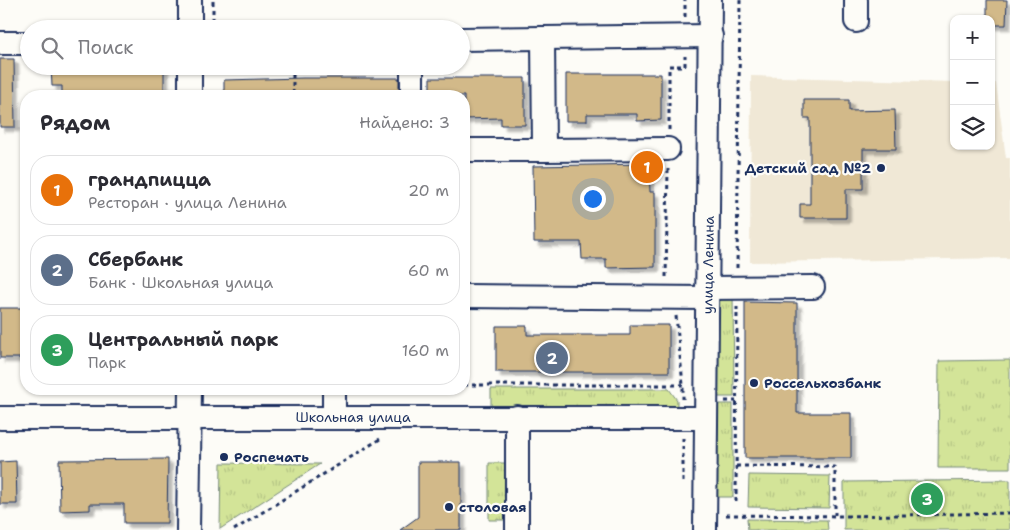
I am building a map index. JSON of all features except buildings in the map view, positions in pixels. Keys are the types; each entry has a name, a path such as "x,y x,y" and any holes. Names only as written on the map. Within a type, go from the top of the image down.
{"street":[{"path":"190,0 190,20"},
{"name":"улица Ленина","path":"705,522 710,0"},
{"path":"470,38 711,36"},
{"path":"543,38 544,150"},
{"path":"0,43 20,43"},
{"path":"190,75 190,90"},
{"path":"412,75 412,90"},
{"path":"470,150 668,149"},
{"path":"470,296 666,297 707,293 737,287 813,287"},
{"path":"188,530 190,395"},
{"path":"334,395 334,417"},
{"path":"517,417 517,530"},
{"name":"Школьная улица","path":"0,418 706,418"}],"path":[{"path":"213,0 213,20"},
{"path":"683,491 683,385 675,313 666,297 669,66 685,66 685,0"},
{"path":"736,502 740,0"},
{"path":"293,75 293,90"},
{"path":"470,385 683,385"},
{"path":"234,530 383,437"},
{"path":"736,466 835,467 835,515"},
{"path":"705,522 835,515 1010,513"}],"shaded area":[{"name":"Детский сад №2","path":"751,76 950,82 950,150 995,150 996,83 1006,158 1010,158 1010,258 750,262"}],"green space":[{"path":"713,292 733,292 734,397 711,397"},
{"path":"1010,360 1010,468 938,468 939,361"},
{"path":"491,389 669,389 677,400 677,413 491,413"},
{"path":"711,404 733,404 733,497 711,497"},
{"path":"221,463 320,464 220,529"},
{"path":"489,463 505,463 506,520 489,520"},
{"path":"749,475 830,476 829,508 748,507"},
{"path":"1010,480 1010,530 844,530 844,482"},
{"path":"747,519 827,520 828,530 748,530"}],"place":[{"name":"грандпицца","path":"647,167"},
{"name":"Детский сад №2","path":"881,168"},
{"name":"Сбербанк","path":"552,358"},
{"name":"Россельхозбанк","path":"754,383"},
{"name":"Роспечать","path":"224,457"},
{"name":"Центральный парк","path":"927,499"},
{"name":"столовая","path":"449,507"}]}
